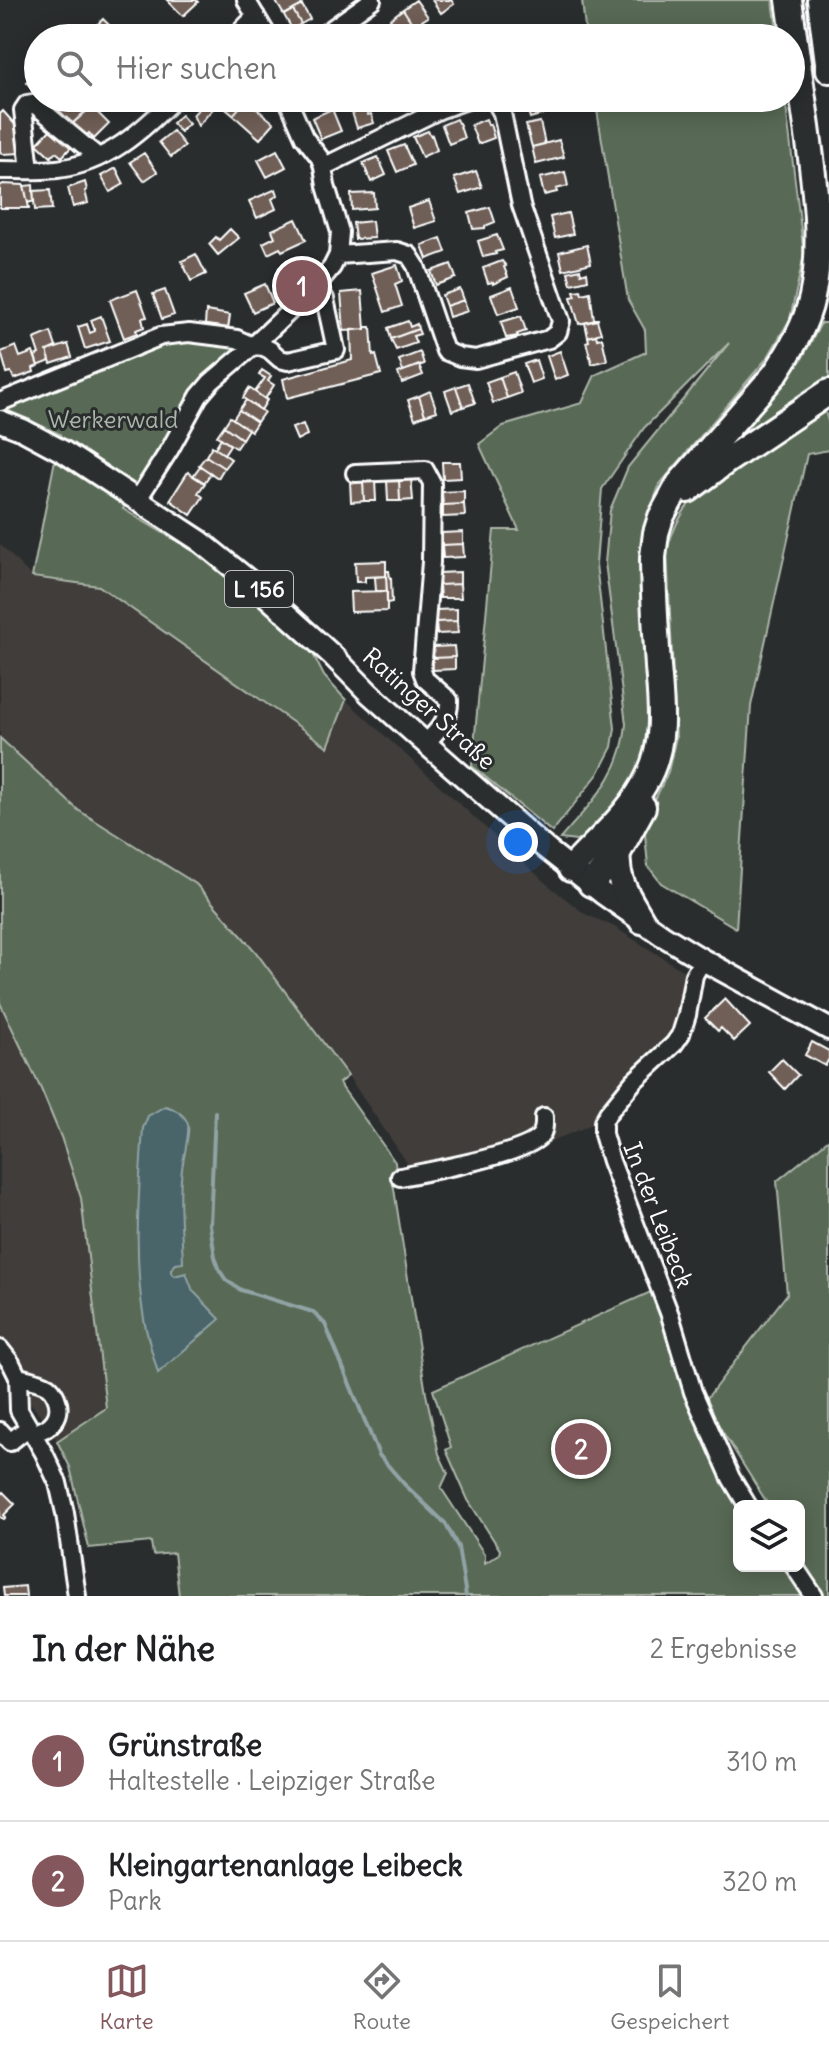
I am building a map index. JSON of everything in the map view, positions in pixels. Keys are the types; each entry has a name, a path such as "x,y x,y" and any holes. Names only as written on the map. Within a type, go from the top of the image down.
{"highway":[{"path":"789,0 792,24"},
{"path":"820,0 829,70"},
{"path":"571,869 633,801 656,758 662,722 653,570 656,533 666,507 679,484 775,374 801,330 811,300 816,276 817,198 805,112"},
{"path":"591,884 618,853 653,787 663,761 668,737 668,711 660,558 663,536 672,513 693,485 829,392"},
{"path":"618,853 617,869 621,886 642,921"}],"main road":[{"name":"Ratinger Straße","path":"0,421 43,440 200,541 252,583 369,693 571,869 699,966 829,1029"}],"street":[{"path":"246,0 261,24"},
{"path":"339,24 372,0"},
{"path":"248,24 256,16"},
{"path":"24,108 30,170"},
{"path":"45,112 98,157"},
{"path":"0,170 72,166 98,157 129,141 161,112"},
{"path":"138,499 199,396 317,285 338,255 340,232 323,167 293,112"},
{"path":"323,167 435,112"},
{"path":"338,255 397,251 409,255 416,266 445,351 460,357 476,359 549,339 558,332 561,321 521,205 501,112"},
{"path":"0,402 161,336 189,333 237,339 264,347 288,361 336,350 325,299 317,285"},
{"path":"355,473 425,470 432,483 431,562 422,671 425,679 449,700 449,708 440,728 426,743"},
{"name":"In der Leibeck","path":"699,966 691,983 681,1034 634,1081 608,1113 603,1122 603,1134 670,1315 693,1392 731,1478 744,1500"},
{"path":"400,1177 527,1145 541,1135 544,1117"},
{"path":"0,1349 18,1377 19,1410 58,1483 77,1596"},
{"path":"3,1442 31,1430 42,1431 53,1424 58,1414 58,1403 47,1385 18,1377"},
{"path":"798,1572 814,1596"}],"shaded area":[{"path":"0,544 32,577 99,586 327,746 346,700 547,884 585,914 613,926 685,972 680,1015 670,1036 616,1091 595,1123 522,1154 418,1179 348,1076 255,951 196,884 78,810 0,738"},
{"path":"0,1003 61,1137 81,1198 106,1408 57,1441 0,1366"}],"green space":[{"path":"582,0 773,0 776,24 585,24"},
{"path":"597,112 787,112 804,255 790,319 768,357 660,484 640,549 656,721 654,738 632,788 587,836 576,841 560,839 604,787 618,759 626,724 605,563 610,510 628,467 729,343 644,428 602,489 596,564 615,728 612,747 598,774 552,832 472,766 494,530 519,530 479,444 503,426 582,403 595,375 646,352 645,330 628,300"},
{"path":"821,323 829,323 829,379 719,458 771,400 802,359"},
{"name":"Werkerwald","path":"166,340 204,341 238,348 193,390 163,446 123,509 223,569 310,648 324,676 346,700 328,747 99,586 32,577 60,434 9,411 9,403"},
{"path":"823,405 829,424 829,450 807,454 751,706 736,928 661,883 648,866 644,823 668,772 676,737 667,550 676,524 692,500"},
{"path":"0,738 78,810 196,884 255,951 348,1076 339,1083 395,1162 396,1173 392,1176 426,1394 439,1454 448,1473 441,1488 485,1555 485,1563 500,1550 468,1500 446,1450 451,1447 433,1390 655,1290 737,1500 733,1500 733,1572 794,1572 808,1596 179,1596 174,1553 153,1555 151,1542 89,1548 70,1467 57,1441 106,1408 81,1198 61,1137 0,1003"},
{"path":"829,1139 829,1596 820,1596 805,1572 805,1500 765,1500 704,1402 787,1294 777,1181"}],"water":[{"path":"165,1106 182,1115 188,1129 180,1192 183,1263 176,1264 171,1272 174,1276 186,1273 193,1291 220,1319 158,1373 141,1295 138,1224 143,1128 148,1116"}],"building":[{"path":"167,0 196,0 198,2 183,16"},
{"path":"275,0 299,0 302,5 284,15"},
{"path":"416,0 428,17 413,24 403,9"},
{"path":"432,0 451,0 454,4 441,13"},
{"path":"302,5 310,19 301,24 293,10"},
{"path":"403,9 413,24 393,24 390,19"},
{"path":"293,10 301,24 289,24 284,15"},
{"path":"3,111 19,129 21,153 2,154 0,151 0,114"},
{"path":"61,112 86,112 72,124"},
{"path":"85,112 97,112 109,124 94,139 89,133 86,136 73,123"},
{"path":"196,112 210,112 198,126 193,115"},
{"path":"236,112 261,112 274,123 260,139 233,115"},
{"path":"333,112 341,131 321,139 312,118"},
{"path":"352,112 371,114 374,123 357,128"},
{"path":"528,112 543,112 544,114 530,118"},
{"path":"181,115 189,124 180,132 172,123"},
{"path":"456,119 464,138 449,144 442,125"},
{"path":"486,119 494,138 478,144 471,125"},
{"path":"540,122 545,144 532,147 526,125"},
{"path":"51,129 73,145 62,157 56,152 51,157 37,144"},
{"path":"173,131 185,146 171,157 159,142"},
{"path":"428,131 437,150 422,157 413,137"},
{"path":"559,140 564,157 536,164 532,147"},
{"path":"404,145 413,165 397,172 388,151"},
{"path":"277,150 286,167 267,177 258,160"},
{"path":"144,153 157,172 144,181 130,162"},
{"path":"378,157 386,175 371,182 363,163"},
{"path":"116,168 124,184 110,192 101,176"},
{"path":"476,171 482,187 460,194 454,178"},
{"path":"565,172 568,186 544,195 540,178"},
{"path":"85,182 88,203 73,207 68,188"},
{"path":"24,185 29,208 0,208 0,186"},
{"path":"33,185 34,201 28,203 24,186"},
{"path":"276,189 278,195 272,199 276,209 257,218 249,201"},
{"path":"50,190 52,209 35,210 33,191"},
{"path":"374,193 375,208 352,210 351,194"},
{"path":"429,201 436,221 414,228 408,208"},
{"path":"490,207 495,222 485,228 473,229 469,213"},
{"path":"568,213 573,234 555,238 550,217"},
{"path":"296,219 306,240 268,254 263,243 275,237 272,230"},
{"path":"372,221 374,238 355,239 353,223"},
{"path":"230,229 239,238 218,255 209,244 216,237 219,240"},
{"path":"497,235 503,250 483,257 478,241"},
{"path":"441,238 446,252 427,259 422,245"},
{"path":"587,245 591,263 563,270 559,252"},
{"path":"196,254 206,274 191,281 182,261"},
{"path":"299,258 308,275 289,285 279,268"},
{"path":"502,261 508,277 488,283 483,268"},
{"path":"451,264 456,278 436,285 431,271"},
{"path":"397,265 402,281 395,284 402,306 385,312 372,273"},
{"path":"580,269 581,274 587,272 588,280 571,284 568,272"},
{"path":"265,284 273,303 253,312 244,293"},
{"path":"512,287 519,307 498,314 491,295"},
{"path":"460,289 464,300 446,306 442,295"},
{"path":"137,290 147,317 142,318 144,327 124,338 110,300"},
{"path":"165,290 174,315 162,319 153,294"},
{"path":"581,290 582,294 590,292 594,319 599,319 579,324 571,297 576,296 574,291"},
{"path":"362,291 365,329 344,331 341,293"},
{"path":"464,300 468,311 449,317 446,306"},
{"path":"206,311 230,315 228,329 205,325"},
{"path":"101,316 110,341 85,349 78,327 87,324 90,333 95,331 91,320"},
{"path":"521,316 526,331 506,338 501,322"},
{"path":"597,320 601,333 588,337 585,323"},
{"path":"408,321 410,327 417,324 418,329 391,339 388,328"},
{"path":"371,327 373,356 376,355 381,374 287,398 283,379 352,360 351,330"},
{"path":"418,329 420,334 413,336 416,343 396,350 391,339"},
{"path":"51,332 56,347 47,351 50,360 38,366 35,356 39,354 34,339"},
{"path":"596,335 597,339 602,338 607,360 592,364 586,342 589,341 588,337"},
{"path":"68,344 72,357 51,364 47,351"},
{"path":"16,346 20,357 33,352 38,366 33,368 34,372 14,379 11,372 7,373 1,352"},
{"path":"560,351 568,375 555,380 547,356"},
{"path":"420,352 424,364 403,371 399,360"},
{"path":"536,360 542,379 531,383 524,364"},
{"path":"419,365 423,375 402,383 398,373"},
{"path":"262,370 271,376 268,381 274,385 265,399 255,392 265,378 259,375"},
{"path":"514,372 521,393 507,398 500,377"},
{"path":"500,377 507,398 493,403 486,382"},
{"path":"468,383 475,403 463,407 456,387"},
{"path":"456,387 463,407 452,411 445,391"},
{"path":"249,388 267,400 261,410 243,398"},
{"path":"430,391 437,411 425,415 419,396"},
{"path":"419,396 425,415 415,419 408,400"},
{"path":"246,400 264,412 257,422 239,410"},
{"path":"239,410 257,422 251,431 233,419"},
{"path":"230,417 248,429 242,439 224,426"},
{"path":"303,424 307,435 297,440 292,428"},
{"path":"224,426 242,439 236,448 217,436"},
{"path":"221,438 230,445 224,454 215,448"},
{"path":"212,446 231,459 224,468 206,456"},
{"path":"206,456 224,468 218,478 199,465"},
{"path":"442,462 460,462 461,478 443,479"},
{"path":"200,466 211,473 204,483 193,476"},
{"path":"188,472 205,483 198,493 203,497 191,515 170,500"},
{"path":"411,478 413,500 400,501 399,479"},
{"path":"399,479 400,501 388,501 387,480"},
{"path":"363,480 375,480 376,501 364,501"},
{"path":"363,480 364,501 351,502 350,481"},
{"path":"464,491 464,504 443,505 442,492"},
{"path":"464,504 465,516 443,517 443,505"},
{"path":"463,532 463,544 442,545 442,533"},
{"path":"463,544 464,557 443,558 442,545"},
{"path":"386,561 386,576 365,577 365,582 356,582 355,562"},
{"path":"386,571 389,571 391,578 392,602 387,603"},
{"path":"460,572 460,584 439,585 439,573"},
{"path":"386,576 387,591 376,591 375,577"},
{"path":"460,584 461,598 440,598 439,585"},
{"path":"387,591 387,611 351,612 350,592"},
{"path":"457,609 457,621 436,622 436,610"},
{"path":"457,621 458,633 437,634 436,622"},
{"path":"454,646 455,657 432,658 432,647"},
{"path":"455,657 455,669 433,670 432,658"},
{"path":"725,999 750,1026 734,1041 705,1018"},
{"path":"812,1042 829,1051 825,1066 805,1055"},
{"path":"782,1059 798,1075 785,1089 769,1072"},
{"path":"3,1492 15,1504 4,1519 0,1517 0,1495"},
{"path":"25,1586 26,1596 4,1596 3,1588"}],"waterway":[{"path":"215,1112 210,1225 220,1271 226,1280 241,1290 313,1312 325,1324 379,1455 445,1523 458,1547 466,1596"}],"place":[{"name":"Grünstraße","path":"302,286"},
{"name":"Kleingartenanlage Leibeck","path":"581,1449"}]}
